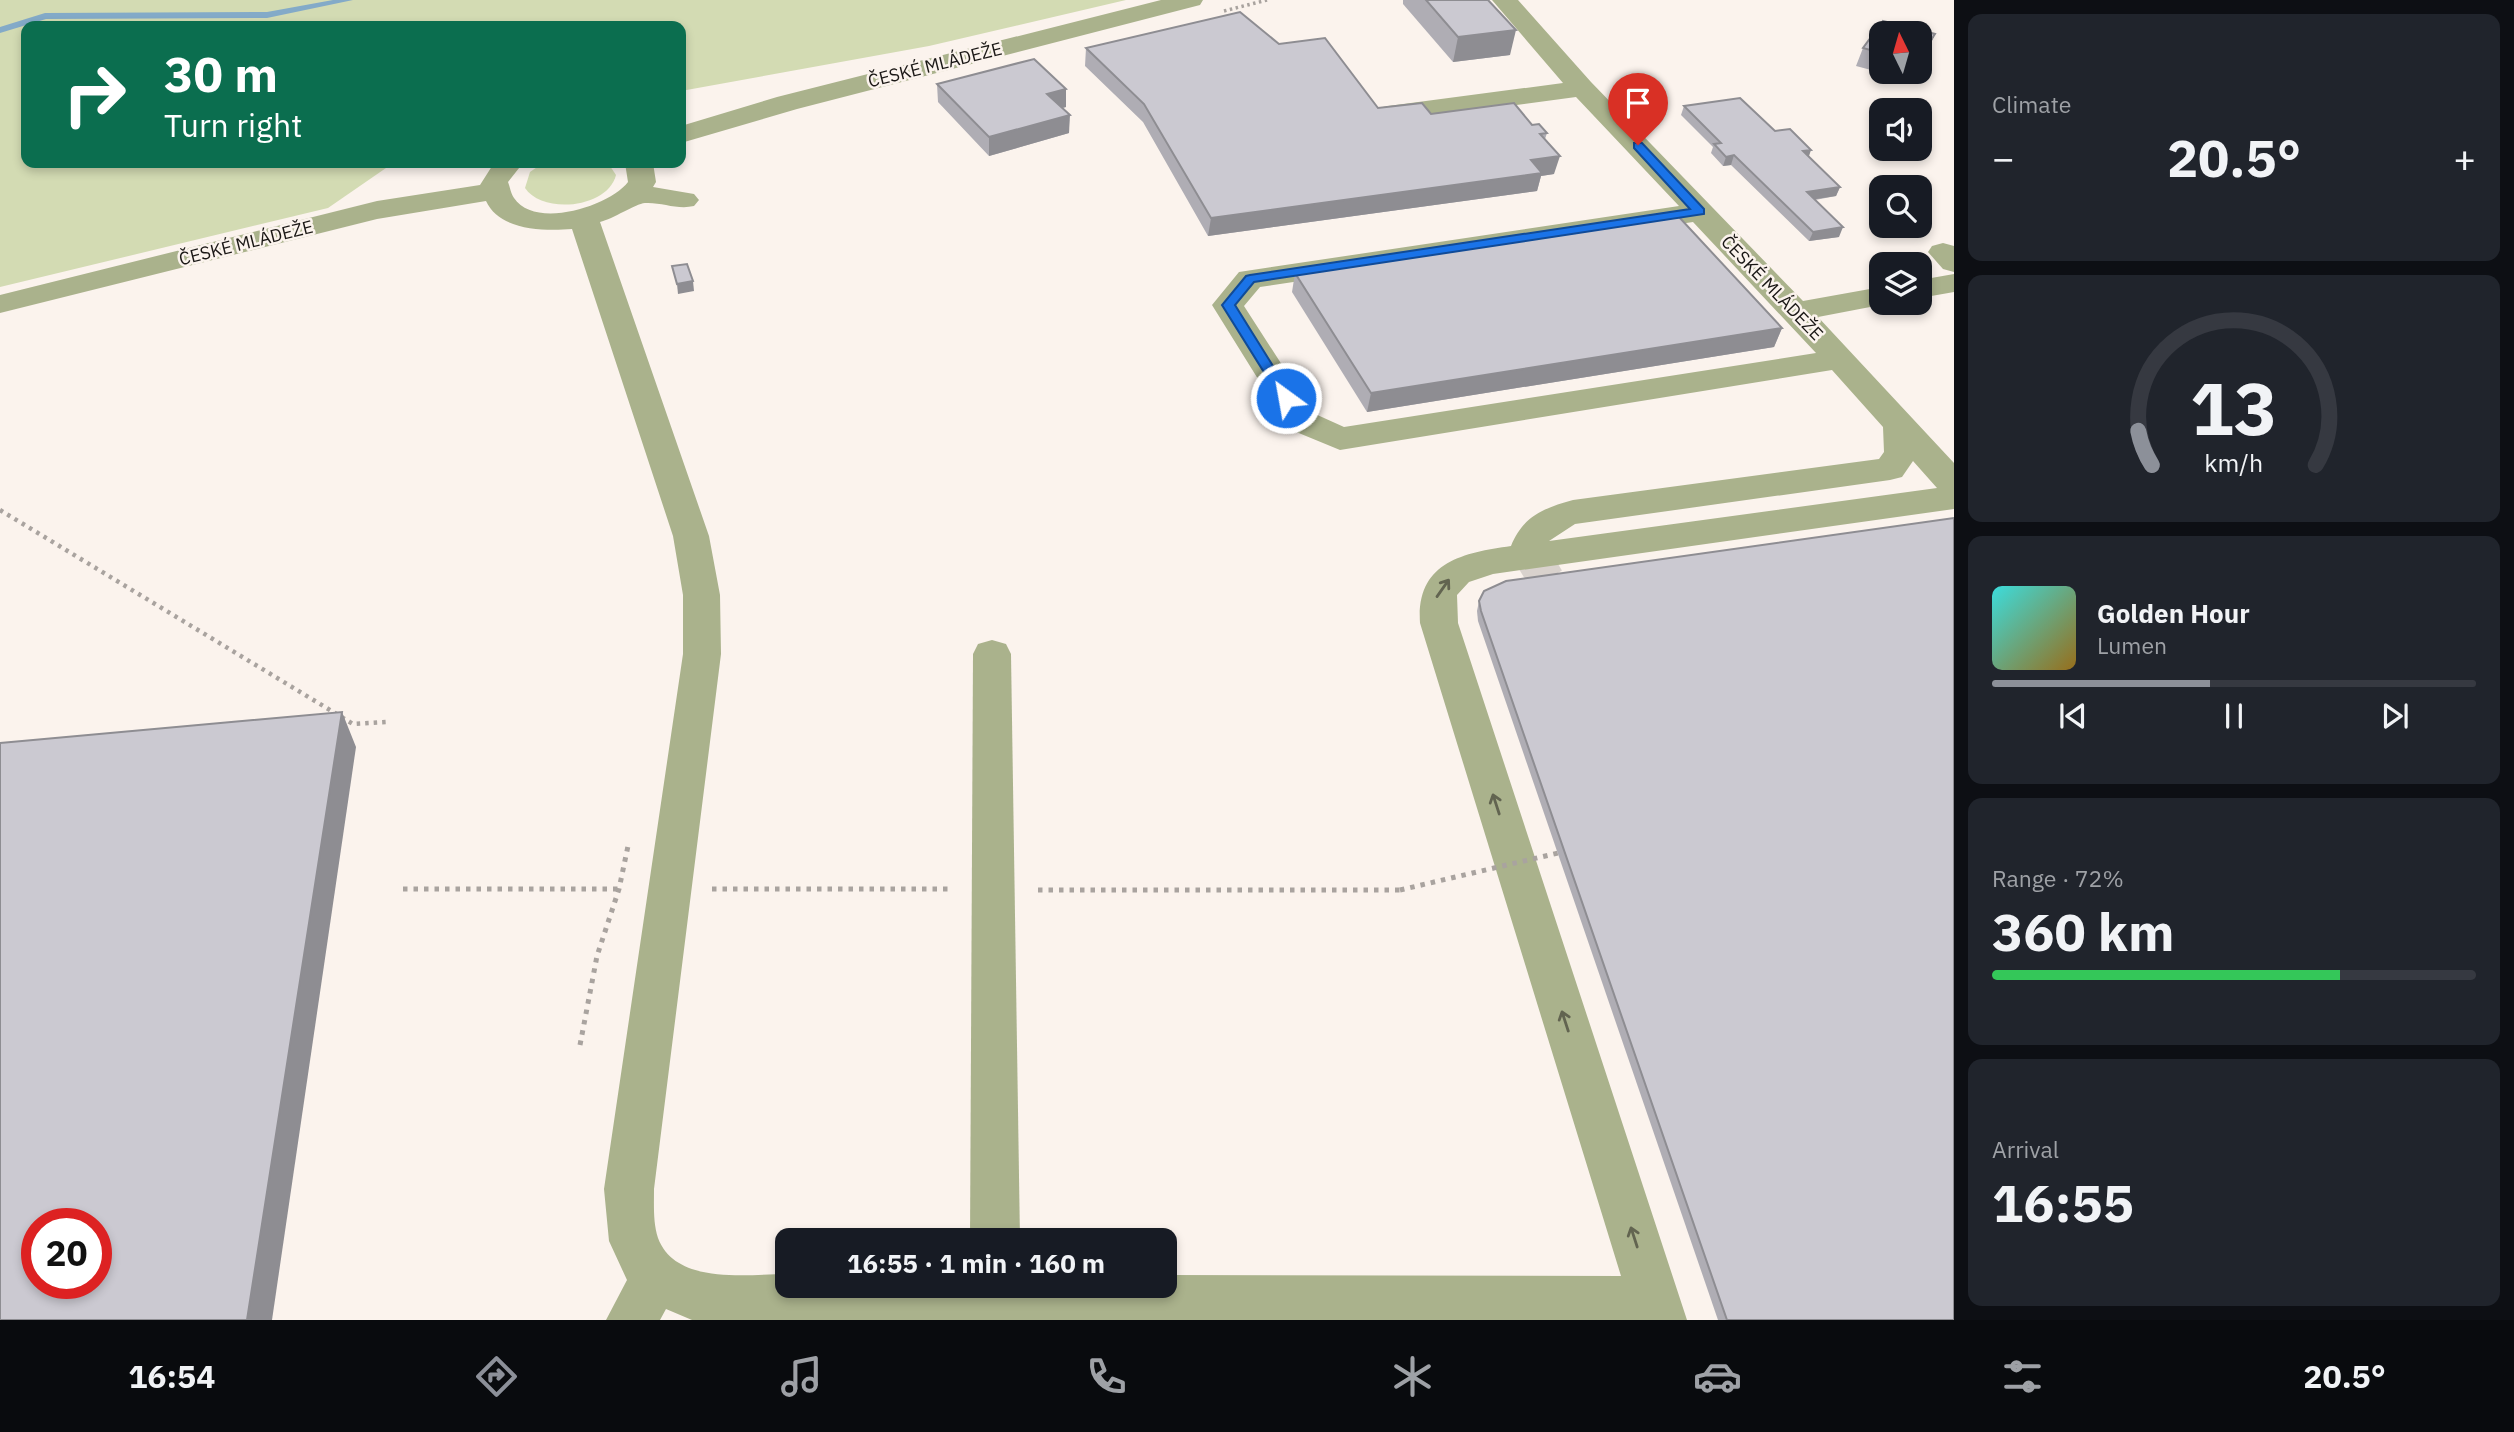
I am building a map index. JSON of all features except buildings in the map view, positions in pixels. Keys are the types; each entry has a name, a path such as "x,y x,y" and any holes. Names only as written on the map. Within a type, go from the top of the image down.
{"street":[{"name":"ČESKÉ MLÁDEŽE","path":"686,133 787,103 1191,0"},
{"name":"ČESKÉ MLÁDEŽE","path":"1504,0 1582,88 1796,312 1954,484"},
{"path":"1388,114 1582,88"},
{"path":"504,168 498,173 494,191 503,206 524,217 552,221 584,219 611,210 635,193 644,175 641,168"},
{"name":"ČESKÉ MLÁDEŽE","path":"0,304 377,210 494,191"},
{"path":"635,193 684,200"},
{"path":"1699,212 1250,279 1228,305 1301,421 1340,439 1840,359"},
{"path":"584,219 691,536 699,566 705,608 702,654 629,1189 628,1226 636,1250 657,1276 695,1296 775,1295"},
{"path":"1932,287 1954,283"},
{"path":"1796,312 1869,298"},
{"path":"1528,549 1532,537 1541,526 1573,512 1890,470 1903,445 1900,426"},
{"path":"1151,1298 1658,1311 1439,623 1436,600 1445,583 1456,574 1493,561 1954,497"},
{"path":"992,654 995,1228"},
{"path":"632,1320 657,1276"}],"path":[{"path":"0,510 353,724 387,722"},
{"path":"580,1045 597,956 619,889 630,837"},
{"path":"403,889 1400,890 1558,853"}],"green space":[{"path":"0,0 1126,0 929,46 686,90 686,21 21,21 21,168 386,168 328,208 0,287"},
{"path":"536,168 611,168 616,175 611,186 601,195 588,201 560,204 534,197 525,188 530,172"}],"waterway":[{"path":"29,21 45,16 267,15 348,0"},
{"path":"0,30 21,23"}],"tunnel":[{"path":"1528,549 1549,584"}],"route":[{"path":"1286,398 1228,305 1250,279 1699,212 1638,145"}]}
